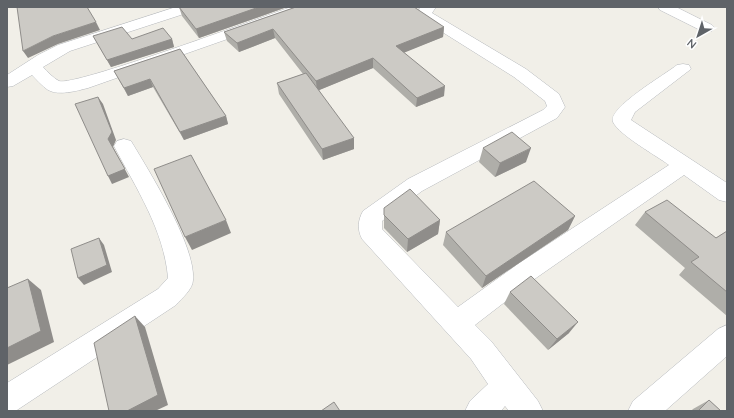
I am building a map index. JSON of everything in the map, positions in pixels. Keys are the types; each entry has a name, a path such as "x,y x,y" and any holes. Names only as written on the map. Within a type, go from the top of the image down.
{"street":[{"path":"7,82 44,58 64,48 191,7"},
{"path":"32,66 54,86 69,87 130,69 305,7"},
{"path":"428,7 425,10 425,15 520,73 553,98 556,106 550,114 414,185 371,217 370,232 481,350 519,401"},
{"path":"665,7 707,28"},
{"path":"683,69 629,108 622,116 622,121 626,126 727,194"},
{"path":"7,400 167,297 181,281 181,266 168,230 124,146"},
{"path":"456,323 527,271 684,165"},
{"path":"643,411 727,338"},
{"path":"480,411 496,395 519,401"}],"building":[{"path":"17,7 87,7 96,22 53,36 23,51"},
{"path":"179,7 259,7 196,29"},
{"path":"296,7 414,7 444,27 396,46 445,86 417,98 373,58 316,81 273,29 237,43 224,32"},
{"path":"122,27 132,39 163,28 172,39 107,60 93,36"},
{"path":"180,49 226,116 180,132 150,79 124,88 114,71"},
{"path":"306,73 354,138 322,149 277,83"},
{"path":"98,97 112,132 108,139 125,169 108,176 75,104"},
{"path":"512,132 531,148 500,163 483,148"},
{"path":"191,155 226,220 185,237 154,169"},
{"path":"534,181 575,216 486,276 446,232"},
{"path":"410,189 440,220 408,239 384,215 384,208"},
{"path":"667,200 716,238 727,231 727,292 691,262 699,257 645,212"},
{"path":"99,238 107,265 78,278 71,249"},
{"path":"531,276 578,322 557,339 510,292"},
{"path":"28,279 41,331 7,348 7,288"},
{"path":"135,316 158,395 127,411 109,411 94,343"},
{"path":"709,400 721,411 698,411"},
{"path":"334,402 340,411 321,411"}]}
